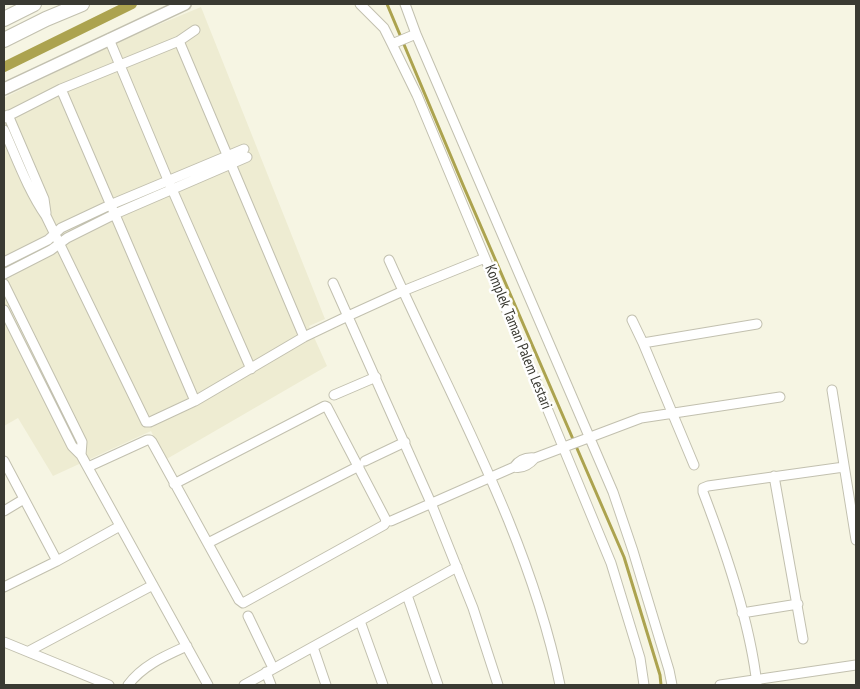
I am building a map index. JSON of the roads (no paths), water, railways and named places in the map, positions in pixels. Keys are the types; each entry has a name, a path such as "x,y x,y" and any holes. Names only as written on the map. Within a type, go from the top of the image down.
{"highway":[{"path":"4,19 34,4"},
{"path":"4,40 82,4"}],"main road":[{"path":"4,89 185,4"}],"street":[{"name":"Komplek Taman Palem Lestari","path":"360,4 384,28 404,39 585,438 613,492 633,551 672,685"},
{"name":"Komplek Taman Palem Lestari","path":"406,4 404,39 416,95 566,446 611,563 640,658 644,685"},
{"path":"46,216 44,199 6,116 62,89 179,40 195,30"},
{"path":"109,39 170,184 252,369"},
{"path":"179,40 304,337"},
{"path":"62,89 195,401"},
{"path":"4,130 38,205 46,216 146,422 150,422 195,401 304,337 403,291 485,258"},
{"path":"4,262 48,240 61,228 110,205 170,184 245,153"},
{"path":"4,274 59,245 67,238 170,184"},
{"path":"389,260 490,477 517,542 541,612 560,685"},
{"path":"333,283 431,503 473,608 498,685"},
{"path":"4,284 82,442 82,455"},
{"path":"4,310 72,446 82,455 208,685"},
{"path":"632,320 694,465"},
{"path":"643,343 757,324"},
{"path":"334,394 376,377"},
{"path":"832,390 856,540"},
{"path":"391,521 514,467 520,468 531,463 535,458 631,421 672,412 780,397"},
{"path":"49,402 60,398"},
{"path":"88,467 150,440 174,484 208,543 239,600 241,602 246,602 385,524 386,518 362,463 327,407 324,406 174,484"},
{"path":"208,543 405,442"},
{"path":"4,461 57,561"},
{"path":"757,683 742,613 718,533 703,492 704,488 844,467"},
{"path":"774,476 803,639"},
{"path":"4,511 24,499"},
{"path":"4,587 57,561 120,526"},
{"path":"244,685 457,567"},
{"path":"29,651 153,585"},
{"path":"407,594 438,685"},
{"path":"742,613 798,604"},
{"path":"248,616 270,670 271,685"},
{"path":"360,622 383,685"},
{"path":"4,642 109,685"},
{"path":"128,685 136,675 153,662 187,646"},
{"path":"313,647 326,685"},
{"path":"720,685 757,683 856,665"}],"waterway":[{"path":"4,67 132,4"},
{"path":"387,4 624,557 660,675 661,685"}]}
